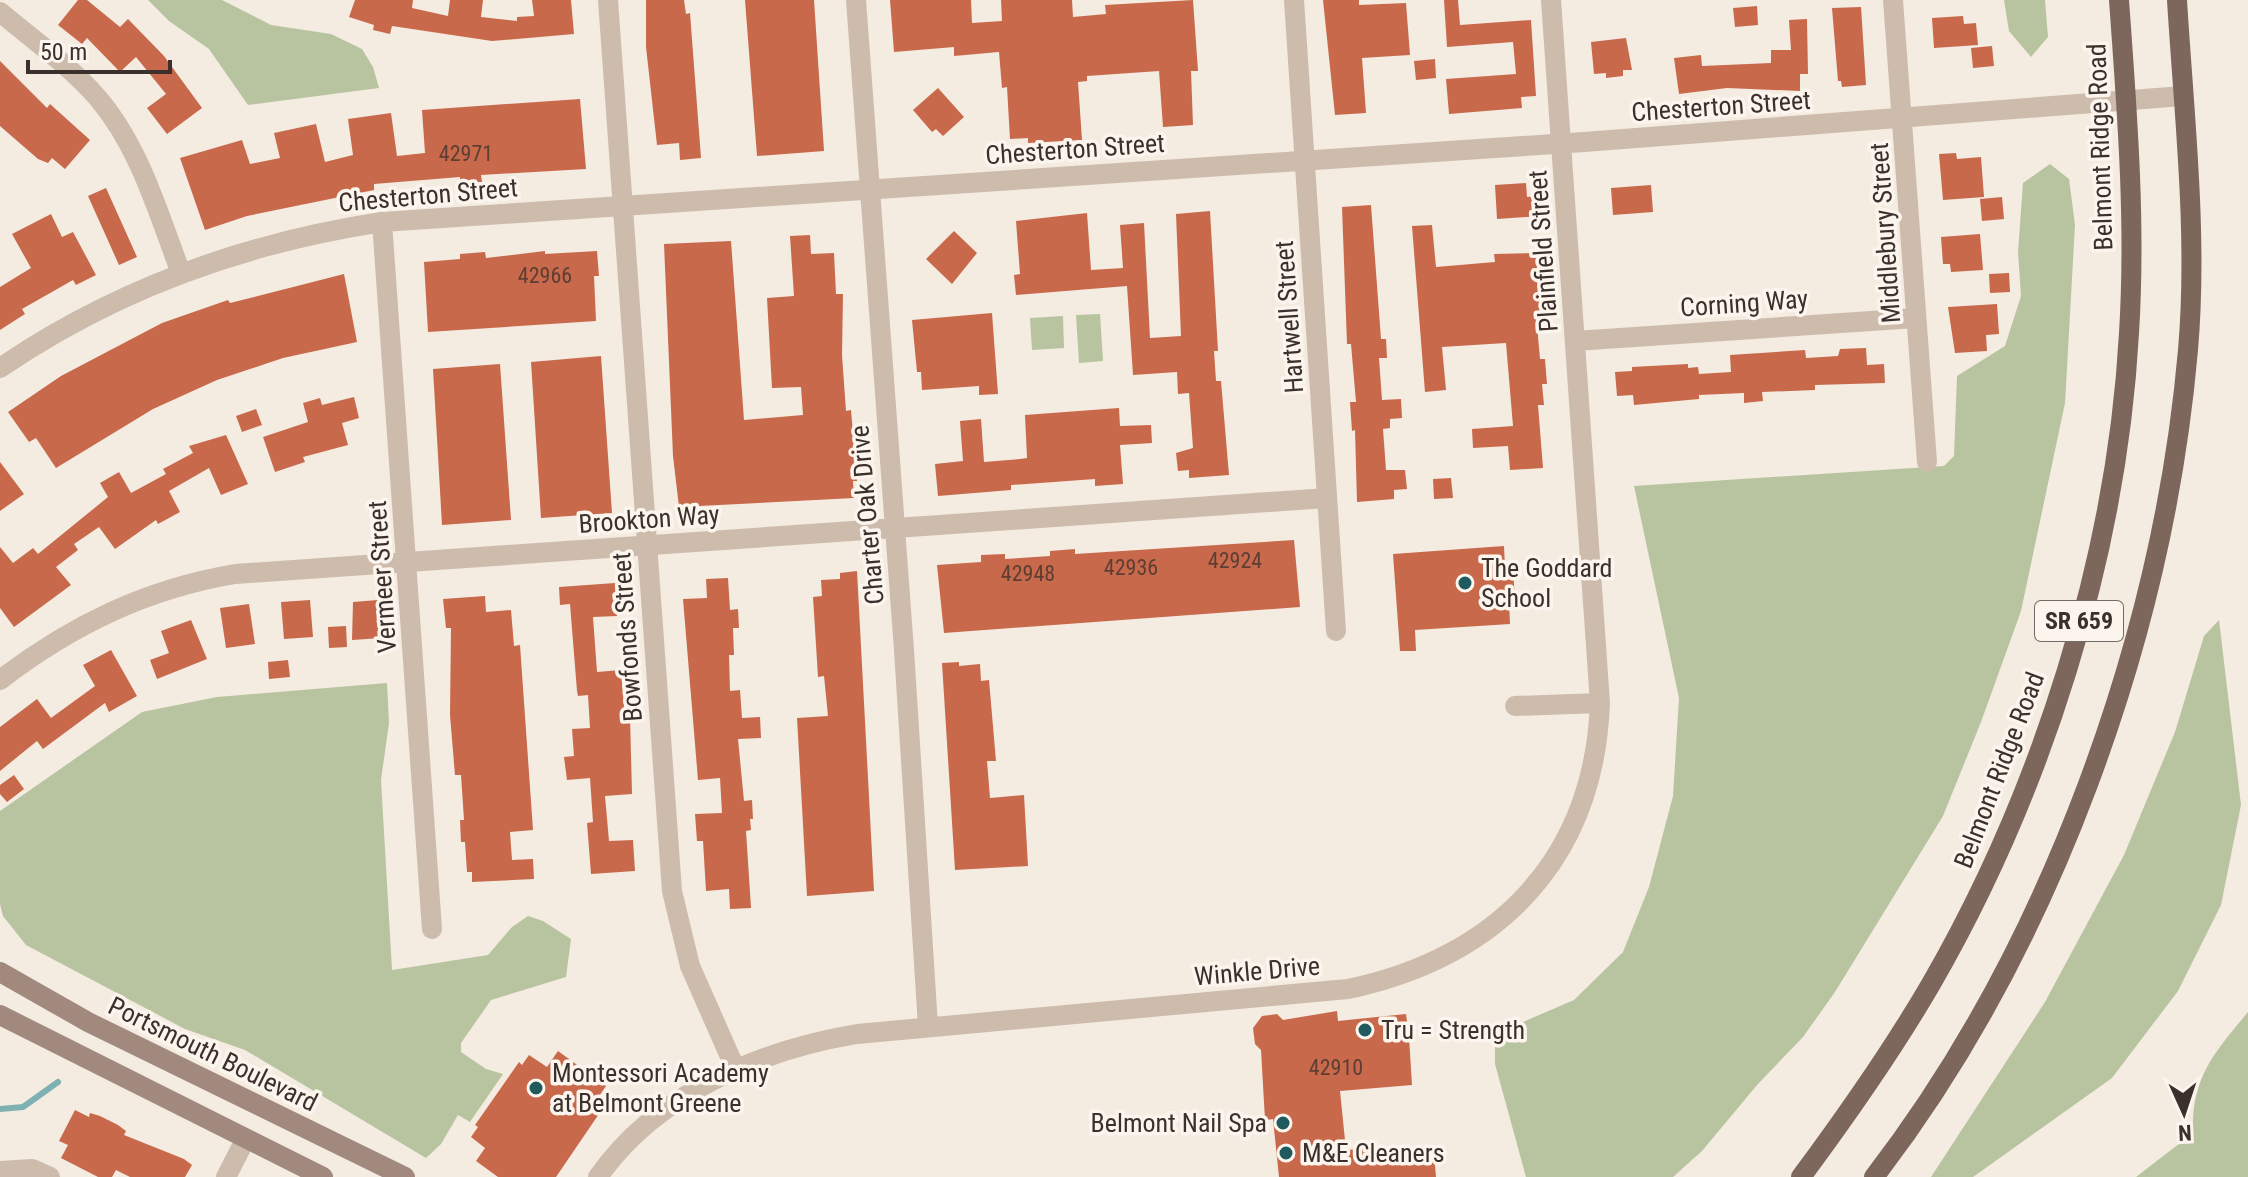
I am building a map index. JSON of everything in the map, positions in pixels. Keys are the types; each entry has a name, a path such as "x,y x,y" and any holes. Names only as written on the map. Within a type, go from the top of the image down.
{"main road":[{"name":"Belmont Ridge Road","path":"1801,1177 1863,1091 1931,984 2005,836 2053,710 2097,551 2113,471 2129,334 2132,223 2119,0"},
{"name":"SR 659","path":"1874,1177 1953,1059 2010,955 2079,807 2130,658 2158,550 2188,349 2191,252 2177,0"}],"street":[{"name":"Bowfonds Street","path":"608,0 672,891 690,966 735,1068"},
{"name":"Charter Oak Drive","path":"856,0 928,1026"},
{"name":"Hartwell Street","path":"1294,0 1336,631"},
{"name":"Plainfield Street","path":"1551,0 1586,499"},
{"name":"Middlebury Street","path":"1893,0 1927,462"},
{"path":"0,12 71,72 117,123 135,154 181,273"},
{"name":"Chesterton Street","path":"0,368 68,326 181,273 253,249 382,222 1563,143 2183,96"},
{"name":"Vermeer Street","path":"382,222 432,929"},
{"name":"Corning Way","path":"1575,341 1916,318"},
{"name":"Brookton Way","path":"0,680 80,625 189,582 235,574 1327,498"},
{"name":"Winkle Drive","path":"598,1177 628,1141 654,1119 735,1068 812,1041 928,1026 1348,989 1393,978 1447,957 1505,916 1552,862 1581,809 1590,782 1598,746 1600,703 1586,499"},
{"path":"1515,706 1600,703"},
{"name":"Portsmouth Boulevard","path":"0,972 88,1022 405,1177"},
{"path":"0,1015 323,1177"},
{"path":"226,1177 245,1140"},
{"path":"0,1171 32,1169 50,1177"}],"green space":[{"path":"148,0 222,0 271,25 331,34 362,49 373,67 379,88 248,105 209,49 169,21"},
{"path":"2004,0 2045,0 2048,37 2031,57 2009,31"},
{"path":"2050,164 2069,179 2075,225 2065,403 2021,611 1943,816 1835,992 1803,1037 1757,1085 1702,1151 1673,1177 1526,1177 1495,1064 1495,1034 1574,1000 1623,952 1649,887 1673,796 1679,698 1634,486 1944,466 1954,456 1957,376 2005,346 2021,296 2018,252 2023,183"},
{"path":"1100,314 1103,361 1079,363 1076,315"},
{"path":"1063,316 1064,348 1032,350 1030,318"},
{"path":"2219,620 2241,805 2221,905 2178,991 2112,1078 1973,1177 1931,1177 2045,1002 2124,855 2175,732 2204,636"},
{"path":"387,683 389,723 381,780 392,970 488,955 512,927 528,916 543,921 571,939 566,977 491,1000 461,1043 461,1052 486,1069 503,1074 470,1122 458,1115 441,1144 426,1158 245,1050 185,1029 26,945 3,916 0,904 0,811 142,712 217,697"},
{"path":"2248,1012 2248,1177 2136,1177 2193,1133 2196,1097 2207,1067"}],"building":[{"path":"78,0 87,0 120,27 128,19 164,56 202,108 167,134 147,108 166,94 136,57 120,72 87,38 82,44 58,25"},
{"path":"355,0 413,0 412,8 448,16 450,0 483,0 481,17 517,21 517,17 534,16 532,0 571,0 574,34 492,41 392,26 390,34 373,30 374,25 349,17"},
{"path":"646,0 684,0 686,14 690,13 701,158 680,160 679,143 657,145 646,47"},
{"path":"745,0 814,0 824,151 757,156"},
{"path":"890,0 971,0 972,23 1002,21 1001,0 1072,0 1073,17 1106,14 1105,5 1193,0 1198,71 1191,71 1193,125 1163,127 1159,71 1087,76 1087,81 1078,82 1082,140 1028,143 1028,138 1010,139 1007,87 1002,88 999,52 954,56 954,47 894,52"},
{"path":"1323,0 1359,0 1359,5 1406,3 1410,55 1362,58 1366,113 1335,115"},
{"path":"1444,0 1458,0 1460,25 1531,20 1536,96 1521,97 1522,108 1449,114 1446,79 1516,74 1513,42 1447,47"},
{"path":"1757,6 1758,25 1735,27 1733,8"},
{"path":"1861,7 1866,85 1842,87 1841,81 1838,81 1832,8"},
{"path":"1963,16 1964,24 1976,23 1978,45 1934,48 1932,18"},
{"path":"1807,19 1808,74 1800,74 1800,91 1727,88 1679,94 1674,58 1701,55 1702,66 1771,63 1771,50 1791,50 1789,20"},
{"path":"1626,38 1632,70 1623,70 1623,76 1606,78 1606,73 1594,74 1591,42"},
{"path":"1992,46 1994,66 1973,68 1971,48"},
{"path":"1435,59 1436,78 1416,80 1414,61"},
{"path":"0,61 47,108 50,104 90,140 65,169 52,158 48,163 38,159 0,126"},
{"path":"938,88 964,117 943,136 936,129 932,132 913,110"},
{"path":"580,99 586,169 481,175 482,182 460,183 460,177 374,184 374,190 247,216 205,230 180,158 242,140 250,164 280,158 274,133 316,124 325,162 353,155 348,119 391,113 397,156 425,153 422,110"},
{"path":"1956,153 1957,159 1981,157 1984,197 1943,200 1939,154"},
{"path":"1526,183 1527,197 1541,196 1542,216 1497,219 1495,185"},
{"path":"1651,185 1653,212 1613,215 1611,188"},
{"path":"106,188 137,257 119,265 88,196"},
{"path":"2002,197 2004,219 1982,221 1980,199"},
{"path":"1371,205 1381,339 1386,339 1387,358 1379,358 1382,400 1401,399 1402,418 1390,419 1390,428 1383,429 1386,470 1405,470 1407,489 1394,490 1394,499 1357,502 1355,430 1352,431 1350,402 1356,402 1351,344 1347,344 1342,207"},
{"path":"1210,211 1218,351 1214,351 1216,381 1221,381 1229,475 1189,478 1189,470 1178,471 1176,453 1193,448 1189,393 1178,394 1177,372 1133,375 1127,286 1016,295 1014,275 1020,274 1016,221 1087,213 1091,270 1123,268 1120,225 1144,223 1150,338 1181,336 1176,214"},
{"path":"51,214 62,237 73,232 96,275 76,285 73,280 22,309 25,314 0,330 0,287 31,268 12,234"},
{"path":"1432,225 1436,267 1495,262 1494,254 1538,253 1544,314 1536,314 1540,359 1545,359 1547,384 1542,384 1544,405 1538,405 1543,468 1510,470 1508,446 1473,448 1472,429 1513,426 1506,343 1442,347 1446,390 1425,392 1412,226"},
{"path":"954,231 977,253 952,284 926,259"},
{"path":"1980,234 1983,270 1951,272 1950,264 1943,264 1941,237"},
{"path":"810,235 811,254 834,253 836,294 843,294 842,355 846,411 851,410 857,481 853,481 854,498 679,507 673,456 664,244 731,241 744,420 803,415 801,387 772,388 767,298 794,296 790,236"},
{"path":"545,251 545,254 597,251 599,276 594,276 596,321 428,332 424,262 460,259 460,254 485,252 486,258"},
{"path":"2009,273 2010,292 1990,293 1989,274"},
{"path":"344,274 357,342 283,358 217,380 153,409 56,468 36,438 29,442 8,412 61,376 162,323 228,300 230,303"},
{"path":"1997,304 1999,334 1986,335 1987,351 1955,353 1948,307"},
{"path":"992,313 998,394 979,395 979,386 922,390 921,372 917,372 912,320"},
{"path":"1866,348 1867,365 1884,364 1885,383 1815,385 1815,390 1762,392 1763,401 1744,403 1744,393 1699,395 1699,399 1634,405 1633,395 1617,396 1615,372 1632,371 1632,367 1688,364 1688,368 1698,367 1699,374 1731,372 1730,355 1805,350 1806,358 1838,356 1840,349"},
{"path":"601,356 612,513 541,518 531,362"},
{"path":"500,364 511,520 442,525 433,369"},
{"path":"354,397 359,418 342,423 348,445 303,457 305,462 275,472 263,437 308,422 303,403 320,398 322,405"},
{"path":"1119,408 1120,426 1151,425 1152,443 1120,445 1123,484 1095,486 1095,479 1011,485 1011,490 938,496 935,464 963,461 960,421 981,419 984,462 1027,458 1025,415"},
{"path":"256,409 262,425 242,432 236,416"},
{"path":"226,435 248,484 221,495 209,468 169,491 180,512 158,524 156,520 115,549 99,527 74,544 78,550 56,567 71,585 14,627 0,608 0,547 13,563 33,548 38,554 108,497 100,483 119,472 131,493 166,474 163,469 193,453 189,446"},
{"path":"0,462 24,494 0,511"},
{"path":"1451,478 1453,498 1434,499 1433,479"},
{"path":"1294,540 1300,607 944,633 937,565 981,562 981,555 1005,554 1005,559 1050,556 1050,551 1075,549 1075,554"},
{"name":"The Goddard School","path":"1504,546 1505,568 1513,567 1515,602 1509,602 1510,624 1415,630 1416,651 1400,651 1393,554"},
{"path":"857,571 874,891 807,896 797,718 828,716 824,676 818,677 813,597 822,596 821,580 840,579 840,573"},
{"path":"728,578 730,610 738,609 739,628 733,628 734,655 729,655 730,691 740,690 742,718 760,717 761,738 738,739 744,801 752,800 751,830 746,831 751,908 730,909 729,889 706,891 703,841 697,841 695,814 722,813 720,778 698,780 683,599 707,598 706,579"},
{"path":"615,583 617,616 593,617 597,672 621,670 625,718 630,717 632,794 605,796 609,841 633,840 635,871 591,874 587,823 593,822 590,778 567,780 564,757 574,756 572,729 590,728 588,695 578,696 570,604 560,605 559,587"},
{"path":"485,596 486,612 511,610 514,646 520,645 533,830 510,832 512,860 533,859 534,879 472,882 472,872 467,872 465,842 461,842 460,820 464,820 461,775 455,775 450,715 451,628 446,628 443,599"},
{"path":"310,600 313,637 284,639 281,602"},
{"path":"378,600 381,638 352,640 353,602"},
{"path":"249,604 255,644 226,648 220,608"},
{"path":"191,620 207,659 157,679 150,660 169,653 161,631"},
{"path":"346,626 347,647 329,648 328,627"},
{"path":"111,650 137,696 109,712 105,703 43,749 37,741 0,771 0,727 37,699 51,718 95,686 83,665"},
{"path":"288,660 290,677 269,679 268,662"},
{"path":"959,662 959,666 980,664 981,681 989,680 996,761 987,761 990,798 1024,795 1028,866 955,870 942,663"},
{"path":"14,775 24,789 7,802 0,794 0,785"},
{"path":"1337,1011 1338,1021 1406,1014 1409,1037 1412,1085 1340,1091 1346,1150 1371,1148 1371,1159 1434,1153 1436,1177 1279,1177 1273,1119 1265,1120 1261,1050 1255,1044 1253,1028 1262,1016 1277,1014 1283,1020"},
{"name":"Montessori Academy at Belmont Greene","path":"558,1051 606,1086 595,1102 603,1108 556,1177 498,1177 476,1161 485,1148 471,1137 478,1127 475,1125 519,1062 522,1065 529,1055 547,1067"},
{"path":"75,1110 89,1117 90,1113 100,1116 126,1131 124,1135 192,1165 185,1177 130,1177 116,1170 112,1177 98,1177 61,1158 68,1145 59,1141"}],"waterway":[{"path":"0,1109 23,1107 58,1082"}],"place":[{"name":"The Goddard School","path":"1465,583"},
{"name":"Tru = Strength","path":"1365,1030"},
{"name":"Montessori Academy at Belmont Greene","path":"536,1088"},
{"name":"Belmont Nail Spa","path":"1283,1123"},
{"name":"M&E Cleaners","path":"1286,1153"}]}
